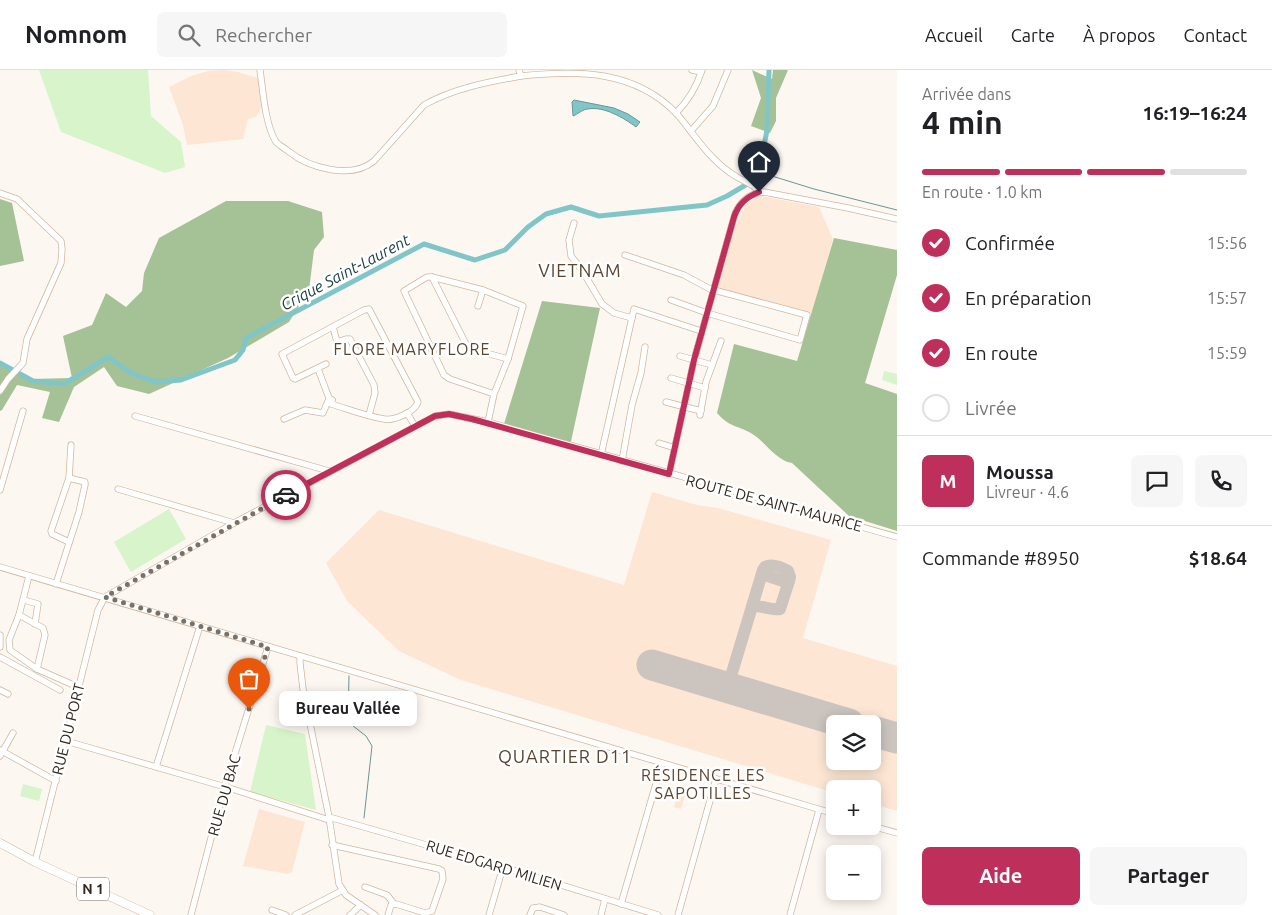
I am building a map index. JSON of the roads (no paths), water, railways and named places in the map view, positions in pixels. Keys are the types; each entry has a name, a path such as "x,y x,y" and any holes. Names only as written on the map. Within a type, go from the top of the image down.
{"main road":[{"name":"N 1","path":"0,843 35,862 150,915"}],"street":[{"path":"260,70 270,127 277,143 298,159 321,168 350,171 369,165 424,105 470,86 520,73 554,71 600,72 625,78 649,92 676,113 717,162 752,185 759,192"},
{"path":"676,113 687,100 702,71 692,70"},
{"path":"691,131 713,106 728,70"},
{"path":"669,474 694,360 736,209 747,198 759,192 773,193 897,219"},
{"path":"0,193 17,199 61,241 62,249 61,263 27,339 24,363 8,379 0,392"},
{"path":"574,222 569,240 571,256 582,270 602,304 614,313 632,318"},
{"path":"625,254 684,275 713,290 807,315 800,340 707,313 671,300"},
{"path":"488,422 494,394 508,359 523,306 483,290 432,277 427,277 406,290 404,292 441,372 450,379 494,394"},
{"path":"432,277 468,348 508,359"},
{"path":"478,306 483,290"},
{"path":"601,456 634,309 702,331"},
{"path":"318,368 328,398 332,400 331,404 388,419 407,413 417,406 418,401 370,310 364,310 282,354 294,379 326,364"},
{"path":"333,327 337,342 350,339 374,385 375,393 369,415"},
{"path":"666,402 701,413 705,388 721,341"},
{"path":"622,461 645,347"},
{"path":"680,356 712,365"},
{"path":"671,378 705,388"},
{"path":"284,418 305,410 320,414 324,413 328,401 332,400"},
{"path":"0,490 23,411"},
{"path":"407,413 415,426"},
{"name":"ROUTE DE SAINT-MAURICE","path":"105,597 329,471 435,416 449,414 488,422 601,456 897,537"},
{"path":"135,416 329,471"},
{"path":"659,443 675,448"},
{"path":"69,542 52,534 51,531 69,478 72,445"},
{"path":"56,584 86,485 84,482 69,478"},
{"path":"118,489 234,523"},
{"path":"0,567 826,812"},
{"path":"30,576 20,615 9,640 9,649 36,669 78,687"},
{"name":"RUE DU PORT","path":"35,862 98,610 105,597"},
{"path":"24,600 39,605 35,624"},
{"path":"20,615 43,628 45,633 36,669"},
{"path":"156,768 200,626"},
{"path":"0,635 0,647"},
{"name":"RUE DU BAC","path":"192,915 225,787 268,647"},
{"path":"300,656 303,689 329,818 337,876 342,890 375,915"},
{"path":"0,657 60,690"},
{"path":"0,690 8,694"},
{"path":"13,734 1,753 56,781"},
{"name":"RUE EDGARD MILIEN","path":"66,741 503,867 621,904 638,912 658,915"},
{"path":"621,904 662,763"},
{"path":"678,915 716,779"},
{"path":"790,915 819,810"},
{"path":"881,829 897,833"},
{"path":"332,845 442,870 443,880 433,910 429,914 394,904 387,896 366,887"},
{"path":"489,915 503,867"},
{"path":"295,915 342,890"},
{"path":"601,915 605,899"},
{"path":"388,915 391,905 394,904"},
{"path":"350,915 361,905"},
{"path":"530,915 533,908 538,906 564,915"},
{"path":"272,910 286,915"}],"water":[{"path":"574,100 614,108 640,122 636,127 626,120 601,109 584,110 573,116 572,102"}],"waterway":[{"name":"Crique Saint-Laurent","path":"0,363 33,381 64,384 108,357 131,373 155,382 181,380 235,360 243,350 246,338 424,244 475,260 505,250 528,227 546,214 571,207 599,216 707,205 754,180 759,172 767,130 769,70"},
{"path":"759,172 814,189 897,210"},
{"path":"349,676 348,722 366,736 372,746 364,818"}],"place":[{"name":"Bureau Vallée","path":"249,709"}],"district":[{"name":"VIETNAM","path":"580,270"},
{"name":"FLORE MARYFLORE","path":"412,349"},
{"name":"QUARTIER D11","path":"565,756"},
{"name":"RÉSIDENCE LES SAPOTILLES","path":"703,784"}]}
